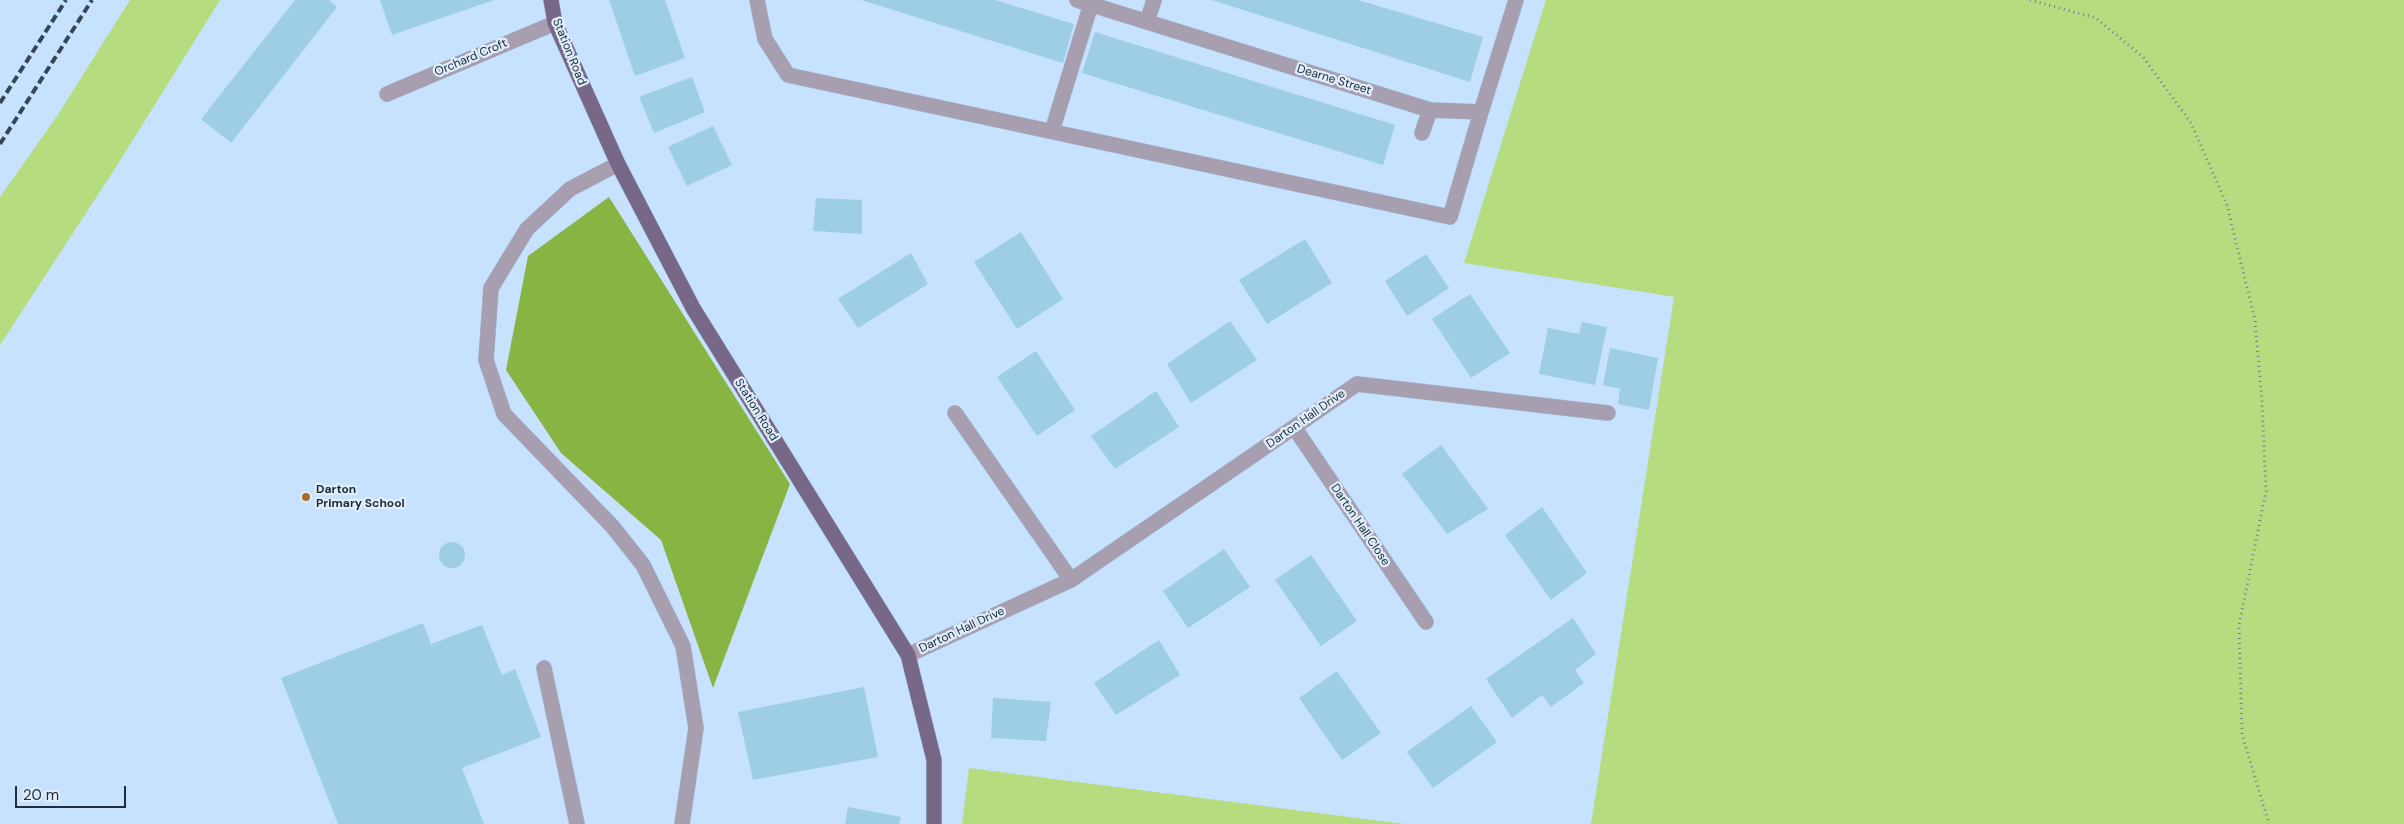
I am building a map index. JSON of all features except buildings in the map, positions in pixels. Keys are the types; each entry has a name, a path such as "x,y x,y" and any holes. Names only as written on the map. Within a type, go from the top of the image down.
{"main road":[{"name":"Station Road","path":"551,0 555,23 618,164 693,308 908,655 934,760 934,824"}],"street":[{"path":"757,0 764,39 788,75 1052,131 1407,201 1450,218 1516,0"},
{"path":"1147,22 1154,0"},
{"path":"1052,131 1084,2"},
{"name":"Dearne Street","path":"1084,2 1430,110 1481,112"},
{"name":"Orchard Croft","path":"388,94 555,23"},
{"path":"1422,133 1430,110"},
{"path":"618,164 570,189 527,229 492,288 486,360 504,414 612,526 643,565 683,646 696,728 682,824"},
{"name":"Darton Hall Drive","path":"908,655 1071,580 1357,384 1608,413"},
{"path":"955,413 1071,580"},
{"name":"Darton Hall Close","path":"1294,427 1426,622"},
{"path":"544,668 577,824"}],"path":[{"path":"2030,0 2096,18 2143,56 2191,123 2227,205 2255,320 2262,402 2266,491 2239,625 2242,734 2269,824"}],"green space":[{"path":"130,0 220,0 116,167 0,345 0,197 57,116"},
{"path":"1546,0 2404,0 2404,824 1591,824 1674,297 1464,263"},
{"path":"609,197 790,484 713,688 661,540 561,453 506,370 528,256"},
{"path":"969,768 1404,824 962,824"}],"railway":[{"path":"0,103 66,0"},
{"path":"0,144 92,0"}],"place":[{"name":"Darton Primary School","path":"306,497"}]}
